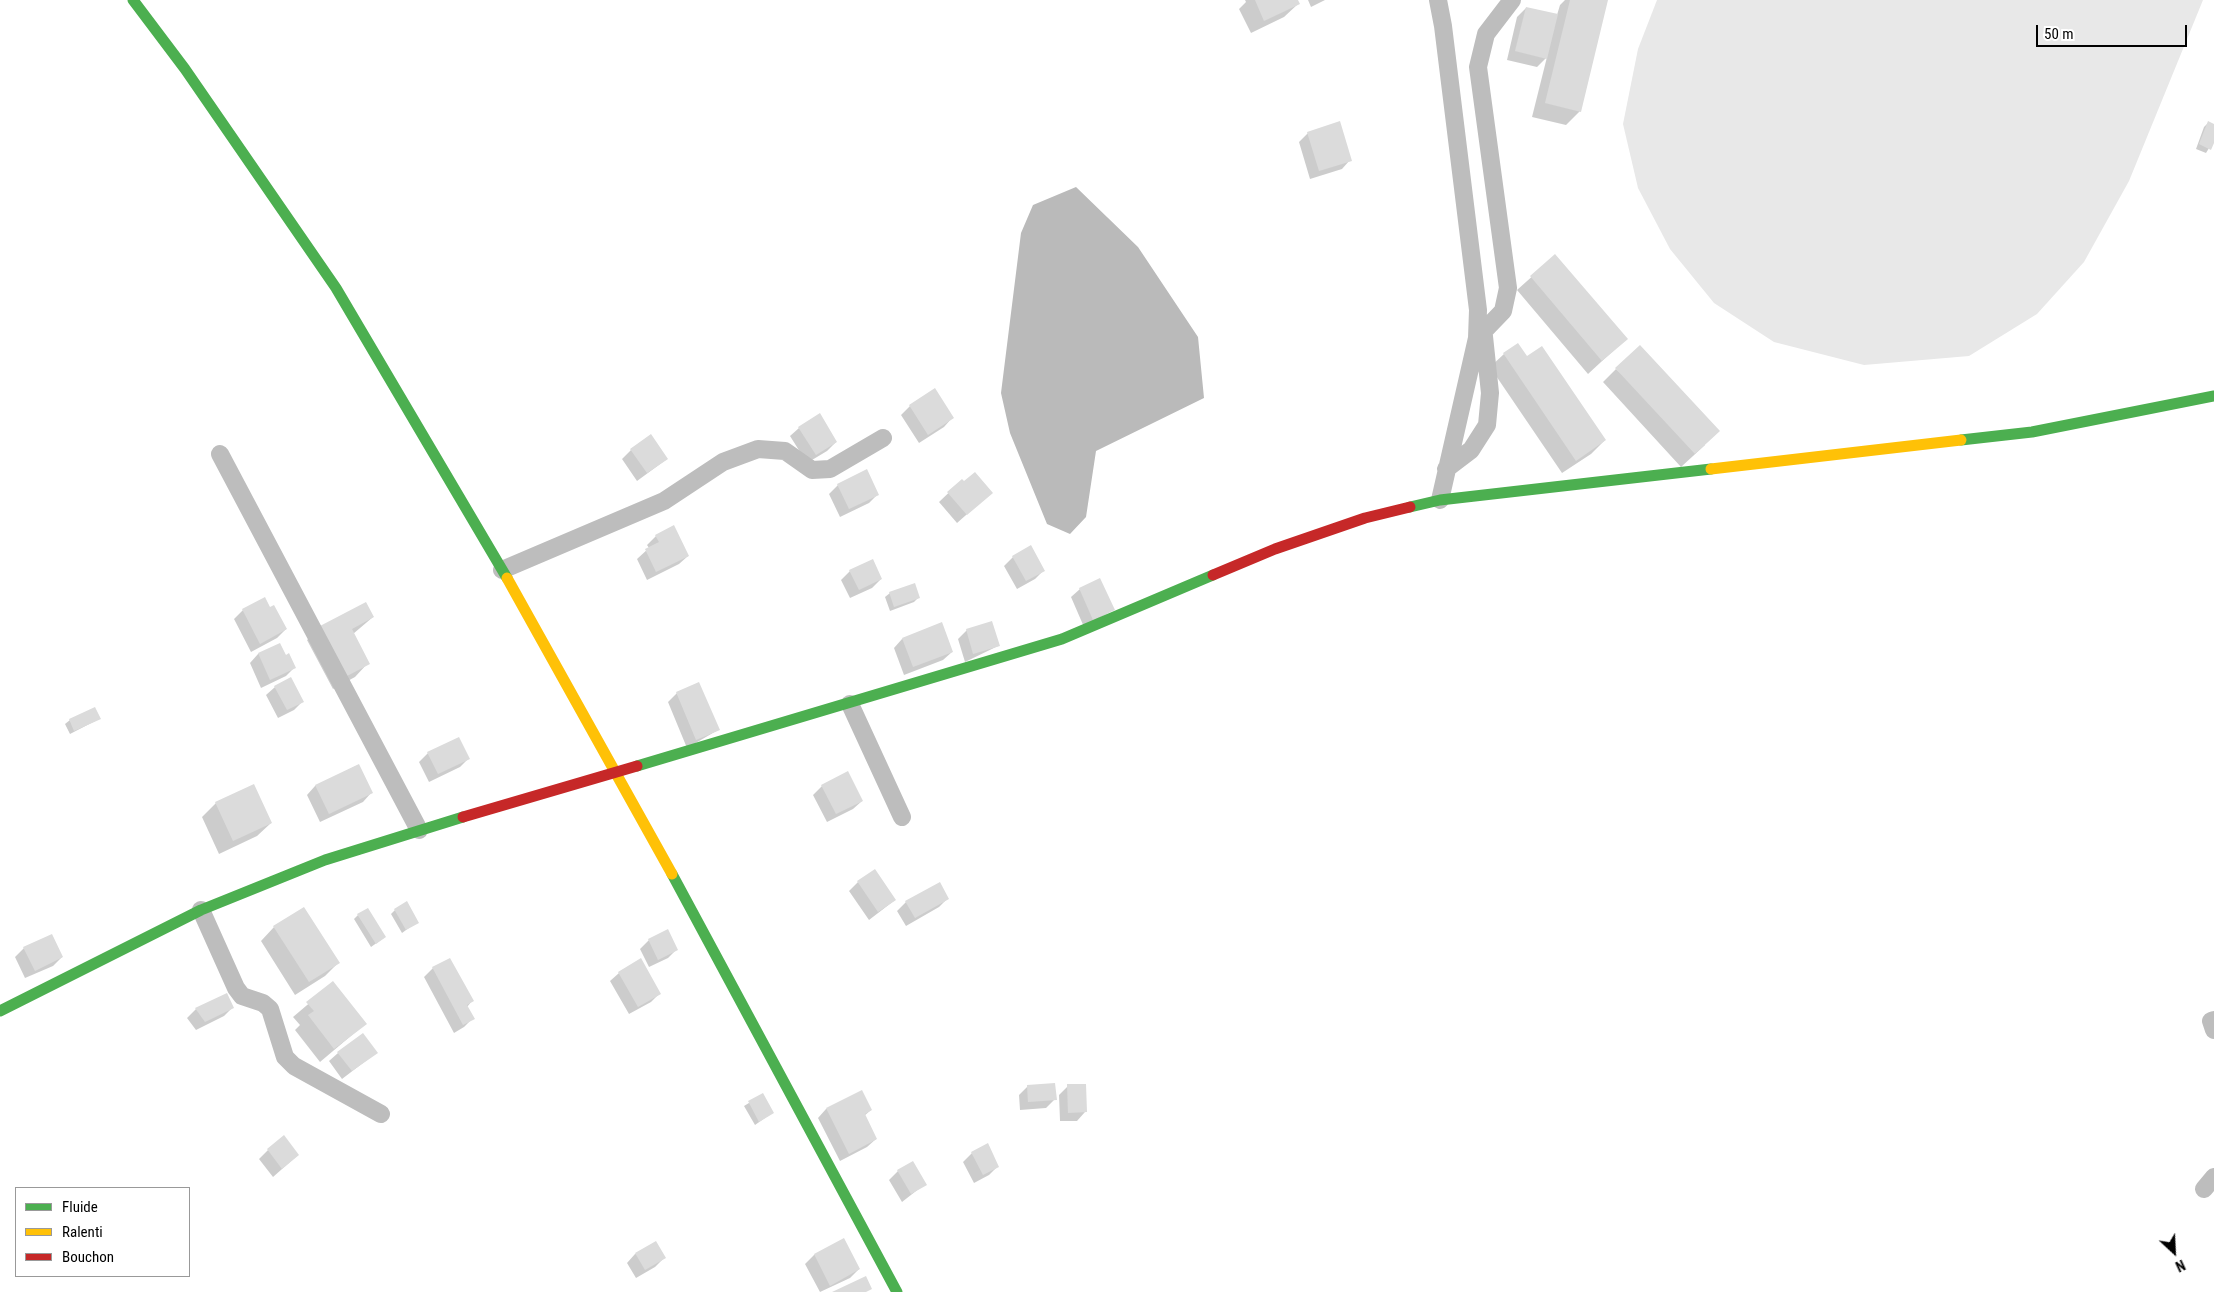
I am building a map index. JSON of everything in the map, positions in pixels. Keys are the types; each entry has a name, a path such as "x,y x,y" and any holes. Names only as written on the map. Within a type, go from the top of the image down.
{"street":[{"path":"133,0 185,69 336,288 502,570 617,772 897,1292"},
{"path":"1438,0 1444,26 1481,335 1490,393 1487,425 1471,450 1446,469"},
{"path":"1440,500 1446,469 1481,335 1503,310 1508,288 1478,66 1486,34 1512,0"},
{"path":"0,1011 201,910 326,860 419,830 850,704 1062,639 1275,550 1365,518 1440,500 2032,432 2214,396"},
{"path":"502,570 664,501 723,462 758,449 785,451 812,470 830,469 883,438"},
{"path":"220,454 419,830"},
{"path":"850,704 902,817"},
{"path":"201,910 236,988 242,996 263,1003 270,1009 285,1057 294,1066 381,1114"},
{"path":"2214,1020 2211,1020 2214,1030"}],"shaded area":[{"path":"1657,0 2203,0 2129,181 2084,262 2037,314 1969,356 1864,365 1774,342 1714,303 1670,249 1638,188 1623,124 1638,49"},
{"path":"1076,187 1138,247 1198,337 1204,398 1096,451 1086,517 1070,534 1047,524 1010,433 1001,393 1021,233 1033,205"}],"building":[{"path":"1255,0 1298,0 1300,4 1264,21"},
{"path":"1570,0 1608,0 1581,112 1545,103"},
{"path":"1526,7 1558,14 1547,59 1515,51"},
{"path":"1340,121 1352,161 1319,171 1307,132"},
{"path":"2208,121 2214,124 2214,143 2211,150 2199,144"},
{"path":"1555,254 1628,339 1602,361 1530,276"},
{"path":"1518,343 1527,356 1542,346 1606,440 1576,461 1503,353"},
{"path":"1640,345 1720,431 1695,454 1615,368"},
{"path":"935,388 954,418 928,435 909,405"},
{"path":"820,413 837,442 816,455 798,427"},
{"path":"651,434 668,459 647,473 630,449"},
{"path":"867,469 879,495 849,509 837,484"},
{"path":"975,472 993,493 967,515 947,492 962,479 964,481"},
{"path":"674,525 689,556 656,572 645,549 659,542 655,535"},
{"path":"1031,545 1045,571 1026,581 1012,556"},
{"path":"873,559 882,579 859,590 849,570"},
{"path":"1100,578 1115,610 1093,620 1079,588"},
{"path":"915,583 920,598 894,607 889,592"},
{"path":"265,597 270,607 274,605 287,629 260,644 242,609"},
{"path":"366,602 374,617 352,629 370,664 347,676 320,626"},
{"path":"992,621 1000,646 973,654 966,629"},
{"path":"942,622 953,652 913,667 902,638"},
{"path":"280,643 286,655 289,653 296,668 270,680 258,653"},
{"path":"291,677 304,702 287,710 274,686"},
{"path":"699,682 720,730 696,740 676,692"},
{"path":"95,707 101,719 74,731 69,719"},
{"path":"459,737 470,759 438,774 427,752"},
{"path":"359,764 373,793 329,814 315,785"},
{"path":"848,771 863,801 836,814 821,785"},
{"path":"254,784 272,823 233,841 215,802"},
{"path":"875,869 896,900 878,912 857,881"},
{"path":"940,882 949,899 915,918 905,901"},
{"path":"407,901 419,923 406,930 394,909"},
{"path":"304,907 340,963 309,982 273,926"},
{"path":"368,908 386,937 376,944 357,914"},
{"path":"668,929 678,950 658,960 648,939"},
{"path":"52,934 63,957 35,971 23,947"},
{"path":"450,958 474,1001 467,1005 475,1019 463,1025 432,967"},
{"path":"641,958 661,994 638,1007 618,972"},
{"path":"333,981 367,1024 334,1049 308,1015 314,1011 306,1002"},
{"path":"227,993 234,1008 205,1022 195,1008"},
{"path":"363,1033 378,1053 352,1071 337,1052"},
{"path":"1055,1083 1057,1100 1028,1102 1027,1085"},
{"path":"1067,1084 1086,1084 1087,1112 1068,1113"},
{"path":"862,1090 872,1110 865,1114 877,1139 849,1154 826,1108"},
{"path":"763,1093 774,1113 759,1122 748,1101"},
{"path":"284,1135 299,1155 282,1169 267,1149"},
{"path":"988,1143 999,1167 983,1175 971,1152"},
{"path":"913,1161 927,1185 911,1194 897,1170"},
{"path":"844,1238 860,1269 830,1286 814,1254"},
{"path":"656,1241 666,1258 645,1270 635,1253"},
{"path":"866,1276 872,1289 866,1292 832,1292"}],"traffic: fast":[{"path":"133,0 185,69 336,288 507,578"},
{"path":"1961,440 2032,432 2214,396"},
{"path":"1410,507 1440,500 1711,469"},
{"path":"637,766 1062,639 1213,575"},
{"path":"0,1011 201,910 325,860 463,817"},
{"path":"672,874 897,1292"}],"traffic: slow":[{"path":"1711,469 1961,440"},
{"path":"507,578 672,874"}],"traffic: jam":[{"path":"1213,575 1275,549 1365,518 1410,507"},
{"path":"463,817 637,766"}]}
